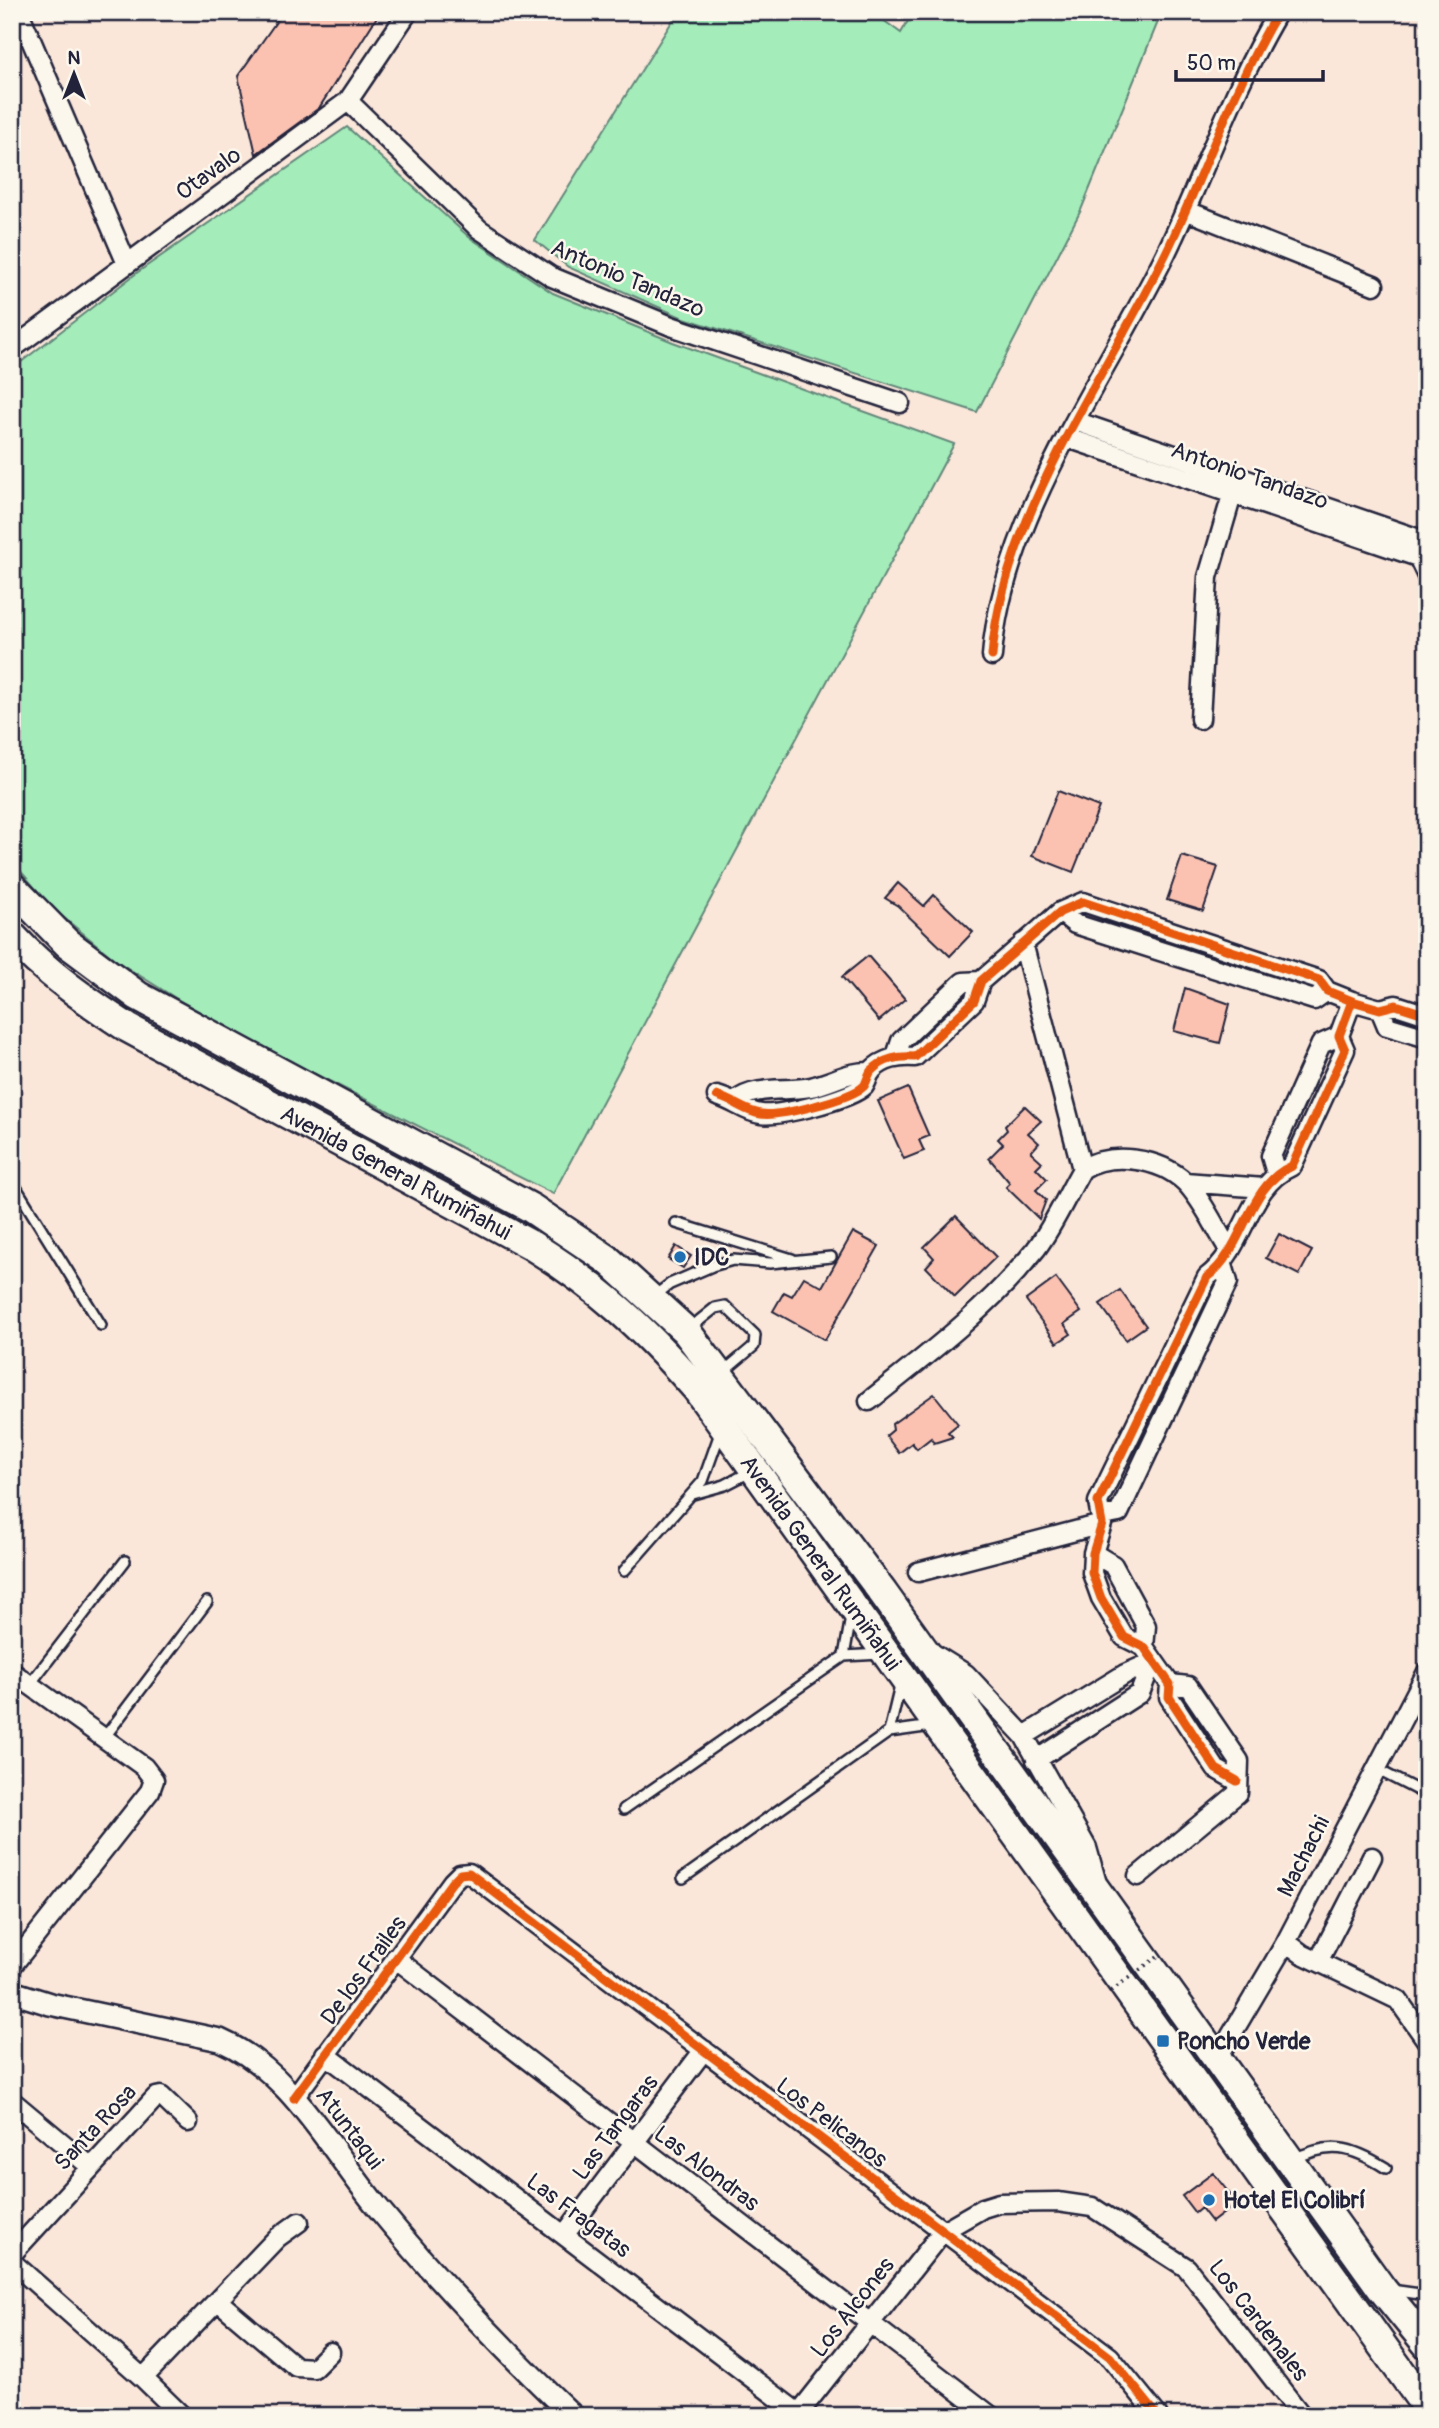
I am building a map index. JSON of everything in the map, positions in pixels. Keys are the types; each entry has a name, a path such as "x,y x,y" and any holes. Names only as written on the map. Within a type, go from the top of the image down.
{"highway":[{"name":"Avenida General Rumiñahui","path":"12,887 67,943 138,996 531,1208 607,1259 686,1331 923,1649 1382,2288 1427,2344"},
{"name":"Avenida General Rumiñahui","path":"12,936 30,955 81,997 128,1028 531,1245 583,1277 609,1298 666,1354 723,1425 1427,2408"}],"street":[{"path":"19,12 127,264"},
{"name":"Otavalo","path":"12,349 348,101 408,12"},
{"path":"992,656 994,621 1021,536 1075,421 1166,254 1256,48 1278,12"},
{"name":"Antonio Tandazo","path":"348,101 479,229 552,277 671,326 900,403"},
{"path":"1185,210 1374,285"},
{"name":"Antonio Tandazo","path":"1075,421 1235,487"},
{"name":"Antonio Tandazo","path":"1068,438 1422,544 1427,576"},
{"path":"1200,719 1208,578 1235,487"},
{"path":"717,1096 736,1101 746,1092 813,1087 854,1072 871,1072 895,1056 915,1056 974,1001 981,981 1060,912 1075,924 1314,1000 1327,991 1381,1009 1396,1005 1427,1015"},
{"path":"1023,943 1082,1170"},
{"path":"1138,1876 1236,1796 1239,1761 1188,1686 1170,1684 1148,1654 1124,1637 1101,1598 1092,1573 1093,1553 1103,1520 1098,1502 1207,1277 1227,1258 1264,1188 1276,1173 1271,1156 1321,1044 1339,1036 1352,1001"},
{"path":"1381,1009 1387,1026 1427,1038"},
{"path":"869,1401 944,1341 994,1296 1037,1247 1082,1170 1093,1162 1139,1160 1166,1170 1185,1182 1264,1188"},
{"path":"1185,1182 1227,1258"},
{"path":"918,1572 1103,1520"},
{"path":"1036,1760 1140,1693 1148,1654 1146,1626 1113,1565 1093,1553"},
{"path":"923,1649 966,1674 1024,1736 1087,1848 1097,1891"},
{"path":"1024,1736 1125,1674 1148,1654"},
{"path":"12,1672 144,1767 153,1778 150,1791 12,1966"},
{"name":"Machachi","path":"1217,2059 1286,1942 1427,1672"},
{"path":"1319,1961 1372,1857"},
{"name":"De los Frailes","path":"294,2098 452,1882 460,1874 469,1873"},
{"name":"Los Pelicanos","path":"469,1873 1111,2357 1158,2416"},
{"path":"1286,1942 1302,1954 1398,2000 1425,2032"},
{"name":"Las Alondras","path":"395,1958 991,2416"},
{"name":"Atuntaqui","path":"12,1992 50,2004 220,2040 238,2048 294,2098 378,2208 447,2289 573,2416"},
{"name":"Las Tangaras","path":"565,2234 704,2050"},
{"name":"Las Fragatas","path":"325,2054 801,2415"},
{"name":"Santa Rosa","path":"12,2254 158,2096 188,2122"},
{"path":"12,2101 91,2166"},
{"name":"Los Cardenales","path":"943,2231 984,2208 999,2203 1058,2203 1092,2207 1187,2268 1302,2416"},
{"path":"142,2378 277,2238 299,2222"},
{"name":"Los Alcones","path":"801,2415 943,2231"},
{"path":"12,2262 182,2416"},
{"path":"218,2301 296,2367 314,2368 330,2352"}],"lane":[{"path":"12,1181 102,1325"},
{"path":"676,1223 798,1261"},
{"path":"652,1298 670,1284 733,1260 770,1263 831,1258"},
{"path":"686,1331 715,1308 724,1306 754,1335 754,1346 720,1375"},
{"path":"624,1571 708,1474 723,1425"},
{"path":"691,1495 724,1485 755,1470"},
{"path":"30,1684 125,1561"},
{"path":"104,1738 207,1602"},
{"path":"844,1656 853,1606"},
{"path":"624,1809 844,1656 886,1653"},
{"path":"889,1732 902,1676"},
{"path":"683,1878 889,1732 937,1726"},
{"path":"1376,1769 1427,1795"},
{"path":"1291,2161 1306,2154 1340,2147 1386,2168"},
{"path":"1382,2288 1427,2295"}],"path":[{"path":"1111,1991 1161,1954"}],"green space":[{"path":"678,12 872,12 901,33 913,12 1162,12 1081,210 977,412 681,317 568,267 535,240"},
{"path":"347,127 469,237 553,293 673,342 954,444 553,1194 250,1041 182,1002 118,962 52,908 12,861 12,369 138,272"}],"building":[{"path":"283,12 380,12 319,108 256,154 238,76"},
{"path":"1058,791 1099,807 1073,872 1032,856"},
{"path":"1182,856 1218,867 1203,911 1167,900"},
{"path":"898,883 924,906 934,895 973,932 950,956 898,906 885,898"},
{"path":"868,956 905,999 879,1021 842,977"},
{"path":"1185,988 1230,1004 1220,1043 1174,1031"},
{"path":"908,1088 929,1136 919,1140 924,1151 904,1159 878,1101"},
{"path":"1025,1106 1041,1121 1028,1133 1039,1143 1031,1152 1042,1162 1036,1168 1047,1179 1036,1190 1046,1200 1039,1219 1006,1187 1010,1183 989,1158 1003,1144 998,1139 1007,1130 1005,1126"},
{"path":"956,1216 996,1257 955,1297 926,1267 934,1258 924,1247"},
{"path":"853,1232 879,1246 825,1340 773,1311 784,1292 792,1296 804,1277 822,1287"},
{"path":"1279,1234 1312,1251 1299,1275 1266,1258"},
{"name":"IDC","path":"676,1246 691,1256 683,1268 668,1259"},
{"path":"1056,1278 1081,1312 1064,1324 1071,1334 1057,1343 1026,1300"},
{"path":"1120,1290 1146,1326 1126,1340 1100,1304"},
{"path":"934,1394 958,1424 948,1432 953,1437 934,1443 931,1438 917,1449 912,1443 899,1453 886,1436 893,1430 892,1424"},
{"name":"Hotel El Colibrí","path":"1213,2173 1237,2203 1212,2222 1201,2208 1195,2213 1182,2196"}],"cycle path":[{"path":"992,656 1000,604 1015,552 1036,500 1060,449 1166,253 1232,101 1278,12"},
{"path":"717,1096 755,1113 770,1114 814,1106 857,1091 864,1086 871,1071 881,1063 897,1058 915,1057 974,1001 981,981 1060,912 1083,902 1319,980 1327,991 1352,1001 1380,1009 1396,1005 1427,1015"},
{"path":"1237,1781 1216,1769 1169,1697 1170,1684 1144,1647 1124,1637 1101,1598 1092,1573 1093,1553 1102,1524 1098,1502 1207,1277 1220,1265 1230,1250 1265,1188 1277,1175 1292,1166 1345,1050 1339,1036 1352,1001"},
{"path":"294,2098 452,1882 460,1874 469,1873 1110,2357 1158,2416"}],"place":[{"name":"IDC","path":"680,1257"},
{"name":"Poncho Verde","path":"1163,2041"},
{"name":"Hotel El Colibrí","path":"1209,2200"}]}
